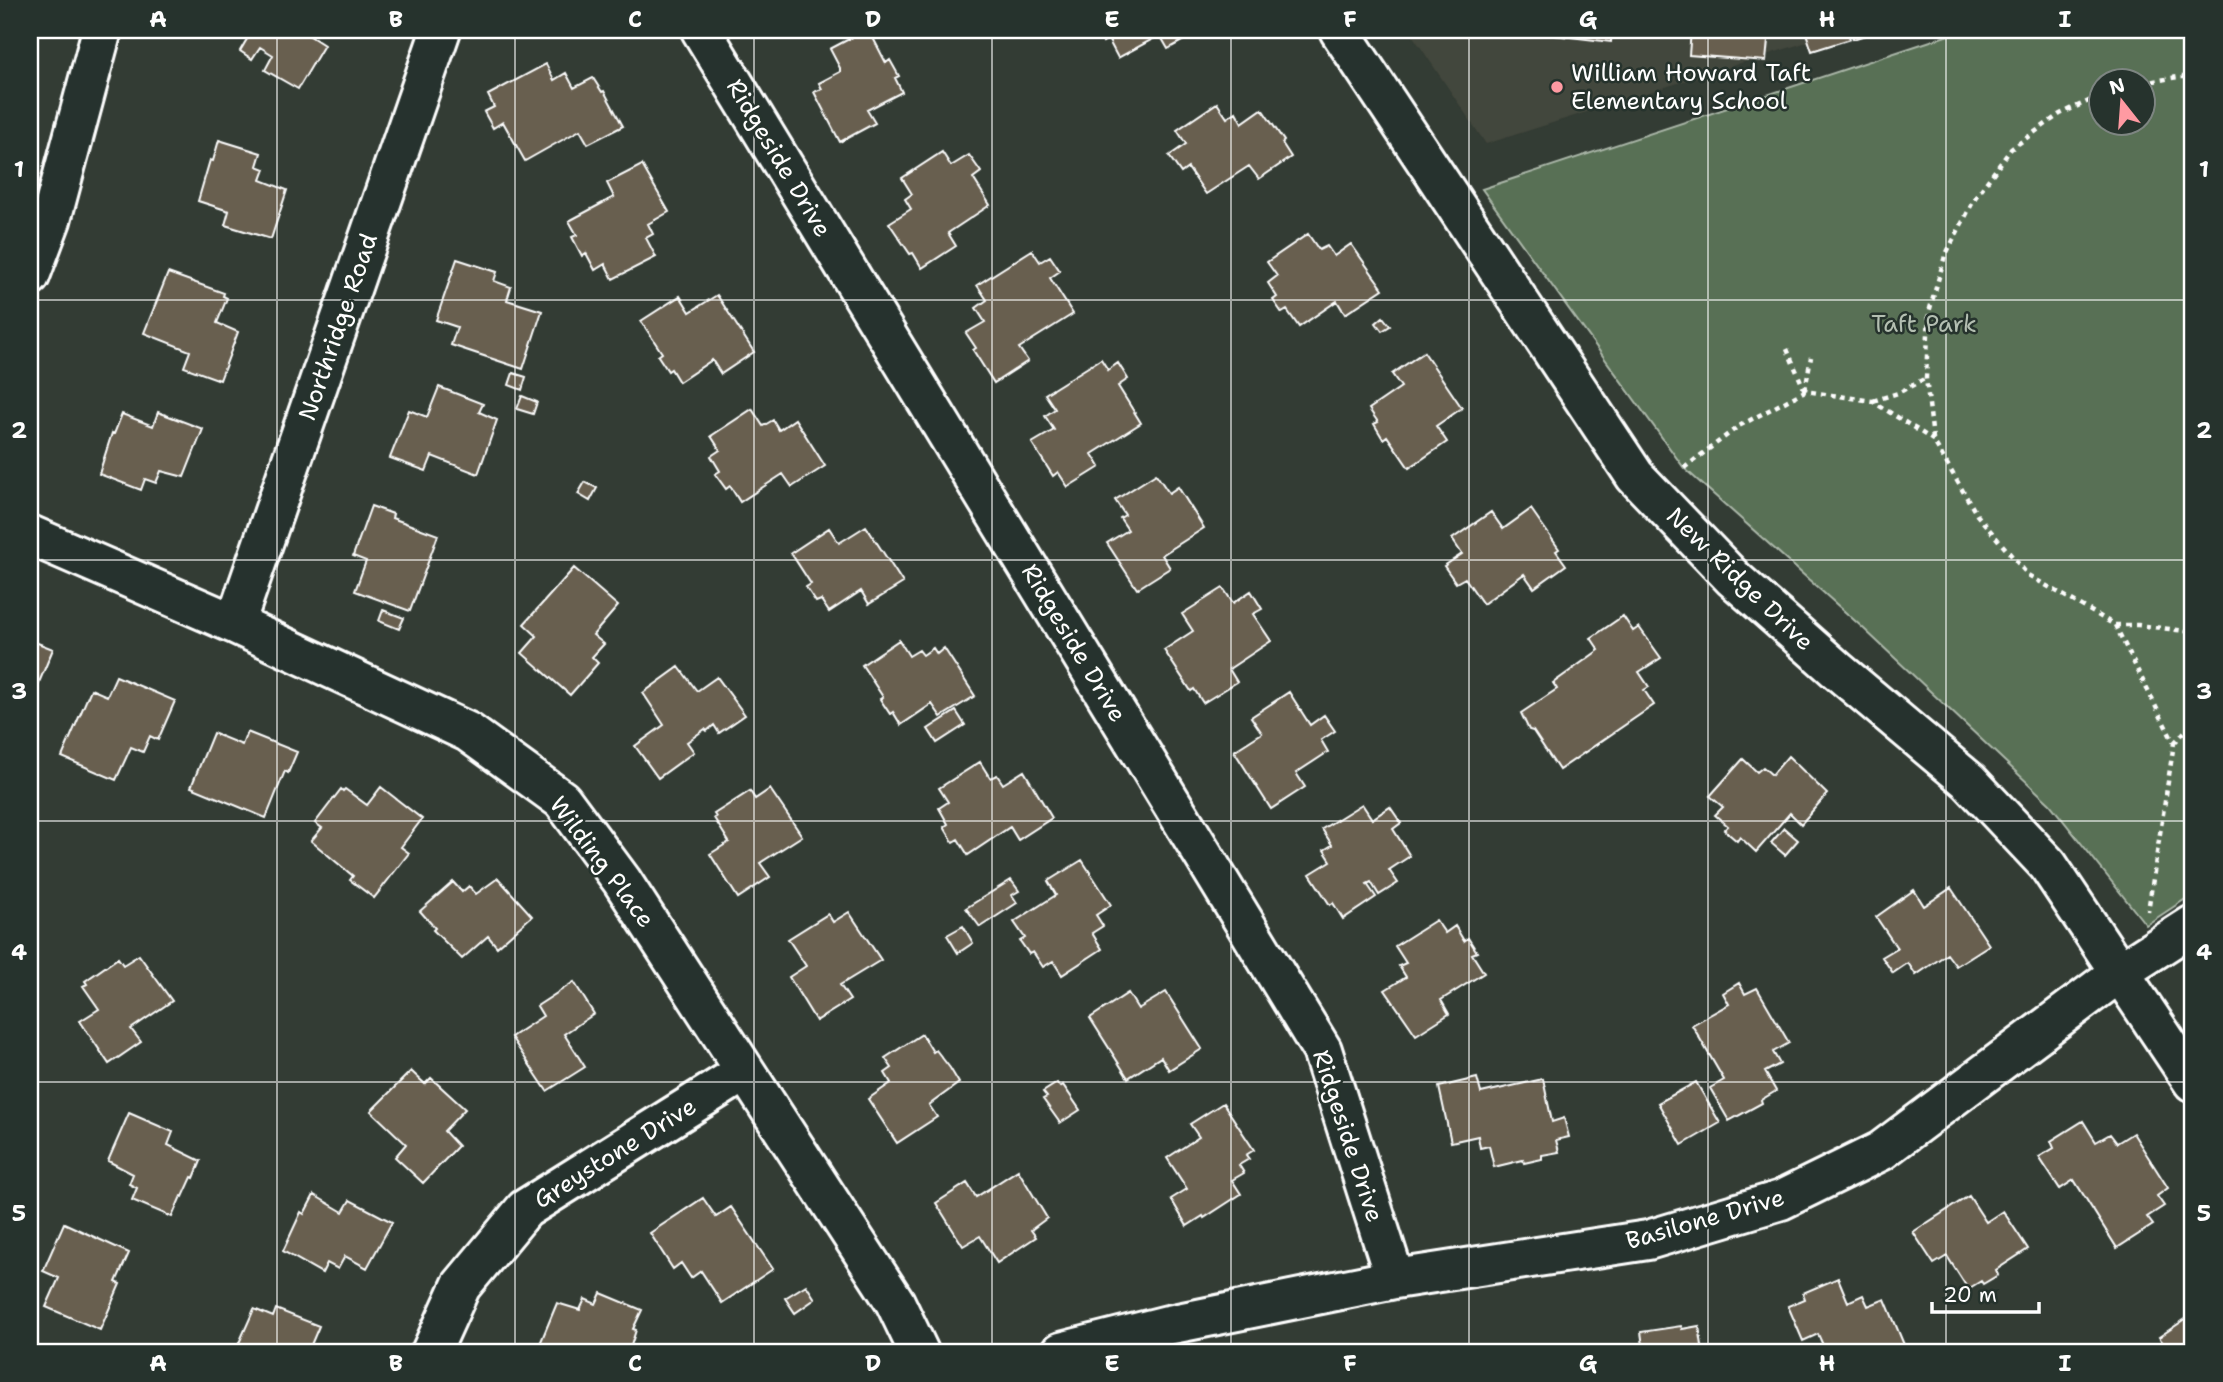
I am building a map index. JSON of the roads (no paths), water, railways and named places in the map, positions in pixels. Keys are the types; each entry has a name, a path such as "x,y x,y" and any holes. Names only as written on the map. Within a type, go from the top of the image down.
{"street":[{"path":"30,276 51,220 102,30"},
{"name":"Northridge Road","path":"235,624 441,30"},
{"name":"Ridgeside Drive","path":"701,30 1322,1050 1395,1279"},
{"name":"New Ridge Drive","path":"1339,30 1635,476 1733,578 1969,781 2048,864 2193,1082"},
{"name":"Wilding Place","path":"30,535 235,624 468,732 562,800 622,881 895,1302 919,1352"},
{"name":"Basilone Drive","path":"1061,1352 1168,1325 1395,1279 1648,1240 1781,1200 1881,1151 2120,972 2193,925"},
{"name":"Greystone Drive","path":"431,1352 461,1286 525,1209 744,1072"}],"place":[{"name":"William Howard Taft Elementary School","path":"1557,87"}],"park label":[{"name":"Taft Park","path":"1924,324"}]}
